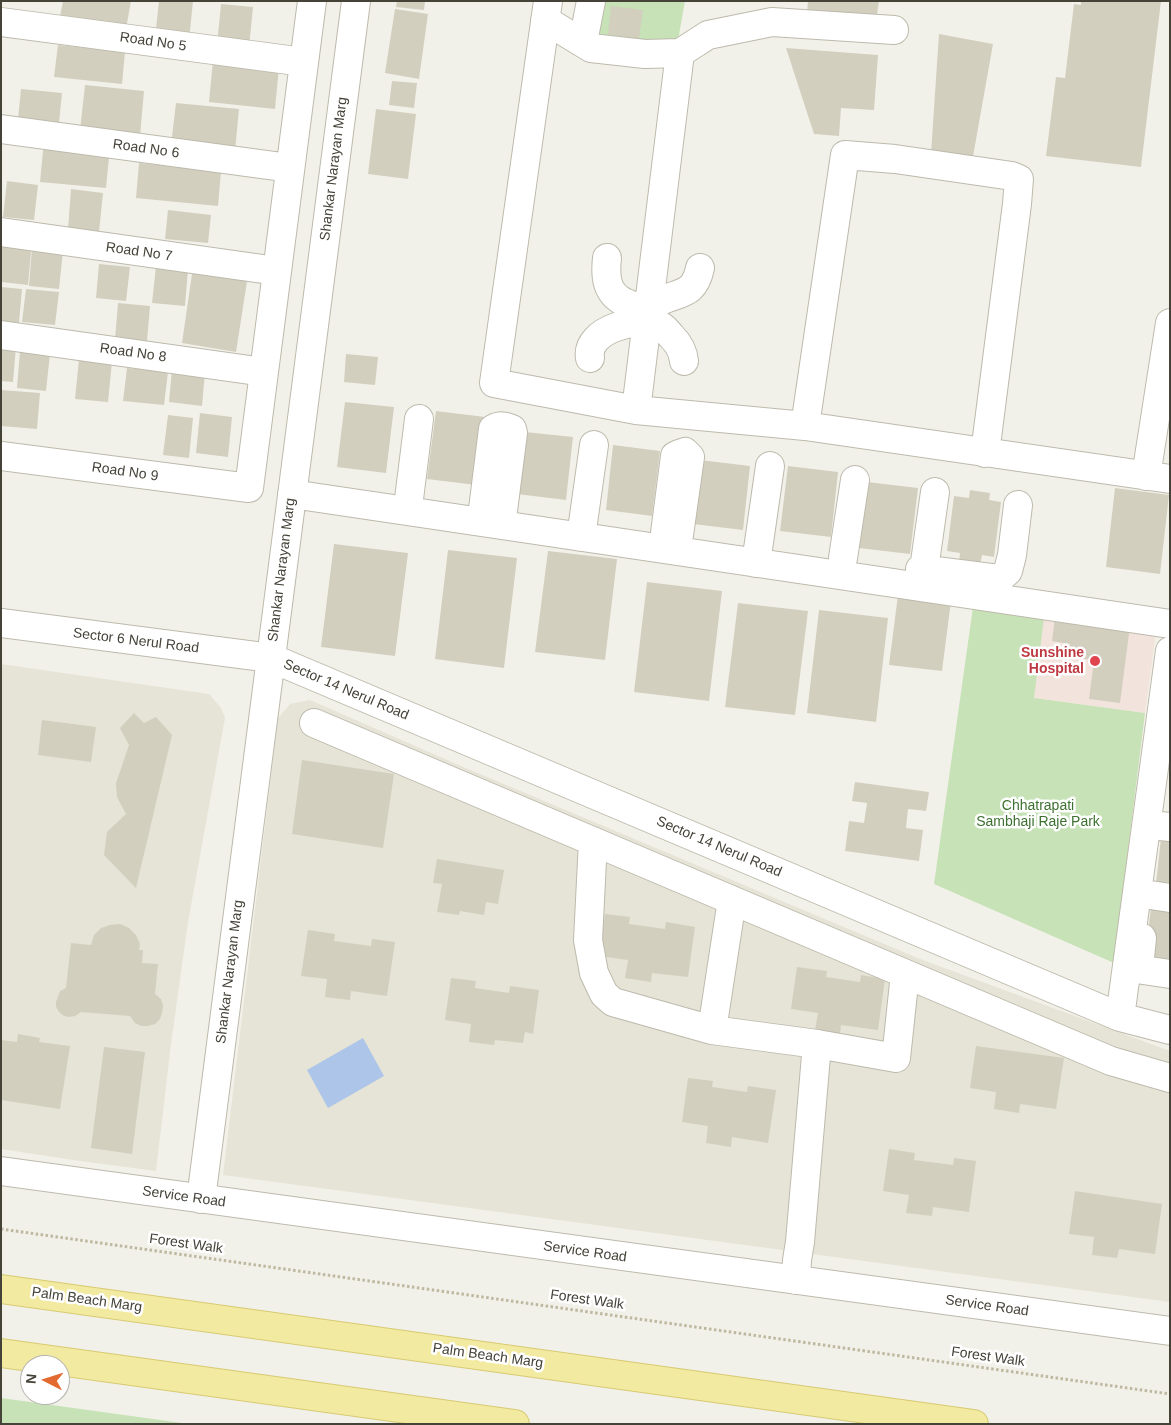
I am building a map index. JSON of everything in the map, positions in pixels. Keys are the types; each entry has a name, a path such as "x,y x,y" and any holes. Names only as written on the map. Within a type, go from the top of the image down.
{"main road":[{"name":"Palm Beach Marg","path":"1,1289 974,1424"},
{"path":"1,1353 515,1424"}],"street":[{"path":"1,22 4,1"},
{"path":"264,372 312,1"},
{"name":"Shankar Narayan Marg","path":"200,1199 356,1"},
{"path":"582,42 591,1"},
{"path":"547,10 591,48 646,54 680,52 708,35 772,22 894,30"},
{"path":"547,10 494,383 636,410 805,426 1158,477 1170,323"},
{"name":"Road No 5","path":"1,22 304,62"},
{"path":"636,410 680,52"},
{"name":"Road No 6","path":"1,129 290,168"},
{"path":"805,426 845,155 895,159 1012,176 1019,179 1018,204 985,453"},
{"name":"Road No 7","path":"1,232 277,271"},
{"path":"607,258 606,272 610,288 616,298 640,307 661,326 676,342 683,354 684,361"},
{"path":"590,358 589,351 594,341 601,334 648,314 688,291 698,278 700,268"},
{"name":"Road No 8","path":"1,334 264,372"},
{"name":"Road No 9","path":"1,456 249,488 264,372"},
{"path":"409,498 419,419"},
{"path":"582,530 594,445"},
{"path":"757,555 770,466"},
{"path":"844,558 855,480"},
{"path":"322,487 493,510 582,530 672,534 757,555 844,558 999,579 1008,571 1012,555 1018,505"},
{"path":"924,569 935,492"},
{"path":"292,494 582,530 757,555 1170,624"},
{"name":"Sector 6 Nerul Road","path":"1,623 271,658"},
{"path":"1170,651 1152,895 1139,962 1143,970 1170,974"},
{"name":"Sector 14 Nerul Road","path":"271,658 1120,1017 1170,1030"},
{"path":"314,723 1111,1061 1170,1078"},
{"path":"549,822 566,783"},
{"path":"593,841 588,940 594,973 604,994 613,1002 712,1030 817,1044 896,1058 904,974"},
{"path":"1120,1017 1152,895"},
{"path":"712,1030 732,900"},
{"path":"796,1280 817,1044"},
{"name":"Service Road","path":"1,1171 1170,1331"}],"path":[{"name":"Forest Walk","path":"1,1229 1170,1394"}],"shaded area":[{"name":"Sunshine Hospital","path":"1045,610 1157,625 1145,713 1033,698"},
{"path":"1,664 209,694 221,708 225,718 188,922 156,1171 1,1149"},
{"path":"310,700 461,766 920,959 1170,1051 1170,1302 223,1175 278,718 290,704"}],"green space":[{"path":"582,1 685,1 677,46 577,34"},
{"name":"Chhatrapati Sambhaji Raje Park","path":"974,600 1045,610 1034,698 1145,713 1114,963 934,884"},
{"path":"1,1398 20,1401 20,1405 52,1405 189,1424 1,1424"}],"water":[{"path":"363,1038 384,1076 328,1108 307,1070"}],"building":[{"path":"63,1 131,1 126,29 60,16"},
{"path":"159,1 193,1 189,41 155,38"},
{"path":"397,1 425,1 424,10 396,7"},
{"path":"808,1 879,1 876,21 807,13"},
{"path":"1081,1 1161,1 1141,167 1046,156 1056,77 1065,78 1074,4 1081,5"},
{"path":"221,4 253,7 249,48 217,45"},
{"path":"611,6 643,10 639,39 608,34"},
{"path":"395,9 428,14 419,79 385,73"},
{"path":"939,34 993,44 972,162 931,153"},
{"path":"58,45 125,52 122,84 54,77"},
{"path":"786,48 878,55 874,110 841,108 839,136 814,134"},
{"path":"213,60 279,67 275,109 209,102"},
{"path":"392,81 417,83 414,108 389,105"},
{"path":"85,85 144,91 140,136 80,130"},
{"path":"21,89 62,93 58,133 17,129"},
{"path":"176,103 239,109 235,151 171,145"},
{"path":"376,109 416,114 408,179 368,174"},
{"path":"44,141 110,148 106,188 40,182"},
{"path":"139,163 221,171 218,206 136,198"},
{"path":"7,181 38,185 34,220 3,217"},
{"path":"71,189 103,193 99,232 68,229"},
{"path":"168,210 211,215 208,243 165,239"},
{"path":"1,239 32,242 28,285 1,282"},
{"path":"32,248 63,251 59,289 29,286"},
{"path":"99,264 130,267 126,301 96,298"},
{"path":"156,266 188,269 185,306 152,303"},
{"path":"193,267 248,275 236,352 182,343"},
{"path":"1,287 22,289 19,323 1,321"},
{"path":"26,289 59,292 55,325 22,322"},
{"path":"118,303 150,306 147,342 115,339"},
{"path":"1,345 16,346 13,382 1,381"},
{"path":"20,351 50,354 46,391 17,388"},
{"path":"346,354 378,357 375,385 344,382"},
{"path":"79,359 112,362 108,402 75,399"},
{"path":"127,368 168,372 164,405 123,401"},
{"path":"172,369 205,372 202,406 169,402"},
{"path":"1,390 40,393 37,429 1,426"},
{"path":"345,402 394,407 386,473 337,467"},
{"path":"436,411 485,417 476,485 427,479"},
{"path":"200,413 232,417 228,457 196,453"},
{"path":"168,415 193,418 189,458 163,455"},
{"path":"525,432 573,437 566,500 517,494"},
{"path":"613,445 660,451 652,516 606,510"},
{"path":"700,460 750,466 743,530 693,524"},
{"path":"788,466 838,472 831,537 780,531"},
{"path":"867,482 918,488 910,554 859,548"},
{"path":"1115,488 1169,495 1160,574 1106,567"},
{"path":"970,490 990,493 989,500 1001,502 994,557 982,555 980,565 959,563 960,553 947,551 954,496 969,498"},
{"path":"334,544 408,553 395,656 321,647"},
{"path":"448,550 517,558 504,668 435,659"},
{"path":"548,551 617,559 605,660 535,652"},
{"path":"647,582 722,591 709,701 634,692"},
{"path":"898,595 951,601 942,671 889,665"},
{"path":"738,603 808,611 795,715 725,707"},
{"path":"819,610 888,618 876,722 807,713"},
{"path":"1055,617 1130,626 1120,703 1089,699 1094,660 1069,657 1070,644 1052,641"},
{"path":"134,713 144,723 156,717 172,735 136,888 104,855 107,832 126,814 117,797 116,783 129,745 120,728"},
{"path":"42,720 96,727 91,762 38,755"},
{"path":"302,760 394,774 383,848 292,834"},
{"path":"855,782 929,792 926,811 908,809 906,828 923,830 919,861 845,851 849,821 864,823 867,803 852,801"},
{"path":"1162,829 1170,830 1170,886 1156,884"},
{"path":"437,859 504,870 498,904 486,902 484,915 460,911 459,915 437,912 442,884 433,883"},
{"path":"1151,907 1170,909 1170,970 1144,967"},
{"path":"605,914 630,917 629,924 665,929 666,922 695,927 688,977 652,973 651,982 625,978 628,960 599,956"},
{"path":"120,924 129,928 136,935 140,944 139,950 143,950 142,963 158,964 155,994 161,999 163,1006 160,1019 155,1024 141,1026 135,1023 130,1016 81,1012 75,1016 64,1016 56,1007 56,1002 60,991 66,988 71,943 91,945 94,935 101,928"},
{"path":"308,930 335,934 334,941 371,946 372,939 395,942 387,996 351,991 350,1000 325,997 327,979 301,976"},
{"path":"797,967 827,971 826,977 860,982 861,975 885,979 878,1030 841,1025 840,1034 815,1030 818,1013 791,1009"},
{"path":"451,978 476,981 475,988 509,993 510,986 539,990 533,1034 525,1032 523,1043 495,1040 494,1045 469,1042 471,1024 445,1020"},
{"path":"18,1034 40,1038 39,1042 70,1046 60,1109 1,1100 1,1040 17,1042"},
{"path":"976,1046 1064,1058 1056,1109 1020,1104 1019,1113 994,1109 996,1092 970,1088"},
{"path":"104,1047 145,1052 132,1154 91,1148"},
{"path":"688,1078 713,1081 712,1087 747,1092 748,1086 776,1090 768,1143 732,1137 731,1147 706,1143 708,1126 682,1122"},
{"path":"889,1149 915,1153 914,1160 953,1165 954,1158 976,1161 969,1212 933,1207 932,1216 906,1213 909,1195 883,1191"},
{"path":"1075,1191 1162,1204 1155,1254 1119,1249 1117,1258 1092,1255 1094,1237 1069,1234"}],"place":[{"name":"Sunshine Hospital","path":"1095,661"}]}
